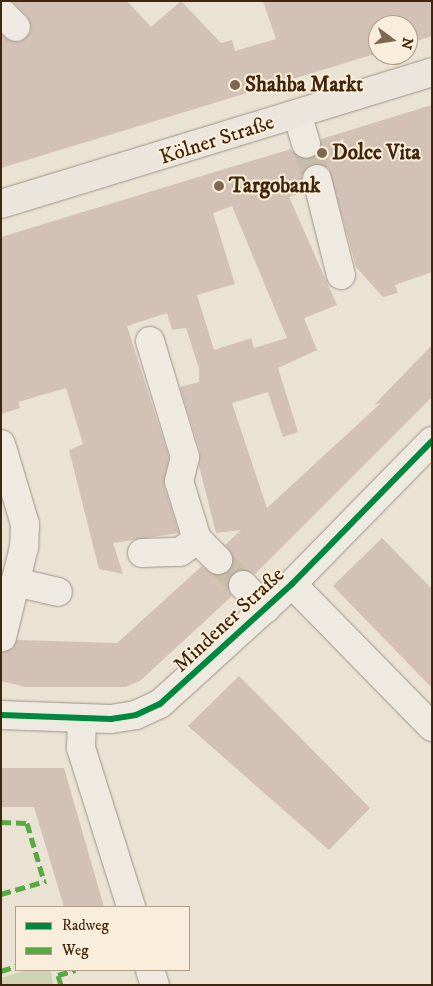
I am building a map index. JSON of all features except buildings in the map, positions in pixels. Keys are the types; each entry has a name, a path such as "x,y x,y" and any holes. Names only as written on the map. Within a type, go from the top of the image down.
{"main road":[{"name":"Kölner Straße","path":"1,204 432,72"}],"street":[{"path":"297,114 306,144"},
{"path":"317,179 341,274"},
{"path":"150,340 185,457 179,482 197,539 218,560"},
{"name":"Mindener Straße","path":"1,715 82,719 136,715 160,704 292,584 432,441"},
{"path":"1,444 25,524 16,582 2,637"},
{"path":"142,553 180,552 197,539"},
{"path":"16,582 58,592"},
{"path":"292,584 432,727"},
{"path":"243,586 266,609"},
{"path":"82,719 82,748 131,906"},
{"path":"150,971 155,985"}],"green space":[{"path":"24,971 51,971 53,985 1,985 1,978"}],"tunnel":[{"path":"306,144 317,179"},
{"path":"218,560 243,585"}],"marked path":[{"path":"1,822 27,823 44,881"},
{"path":"1,894 46,881"},
{"path":"1,971 15,966"},
{"path":"61,985 58,975 72,971"}],"cycle path":[{"path":"1,715 111,719 136,715 160,704 292,584 432,441"}],"place":[{"name":"Shahba Markt","path":"235,85"},
{"name":"Dolce Vita","path":"322,153"},
{"name":"Targobank","path":"219,186"}]}
